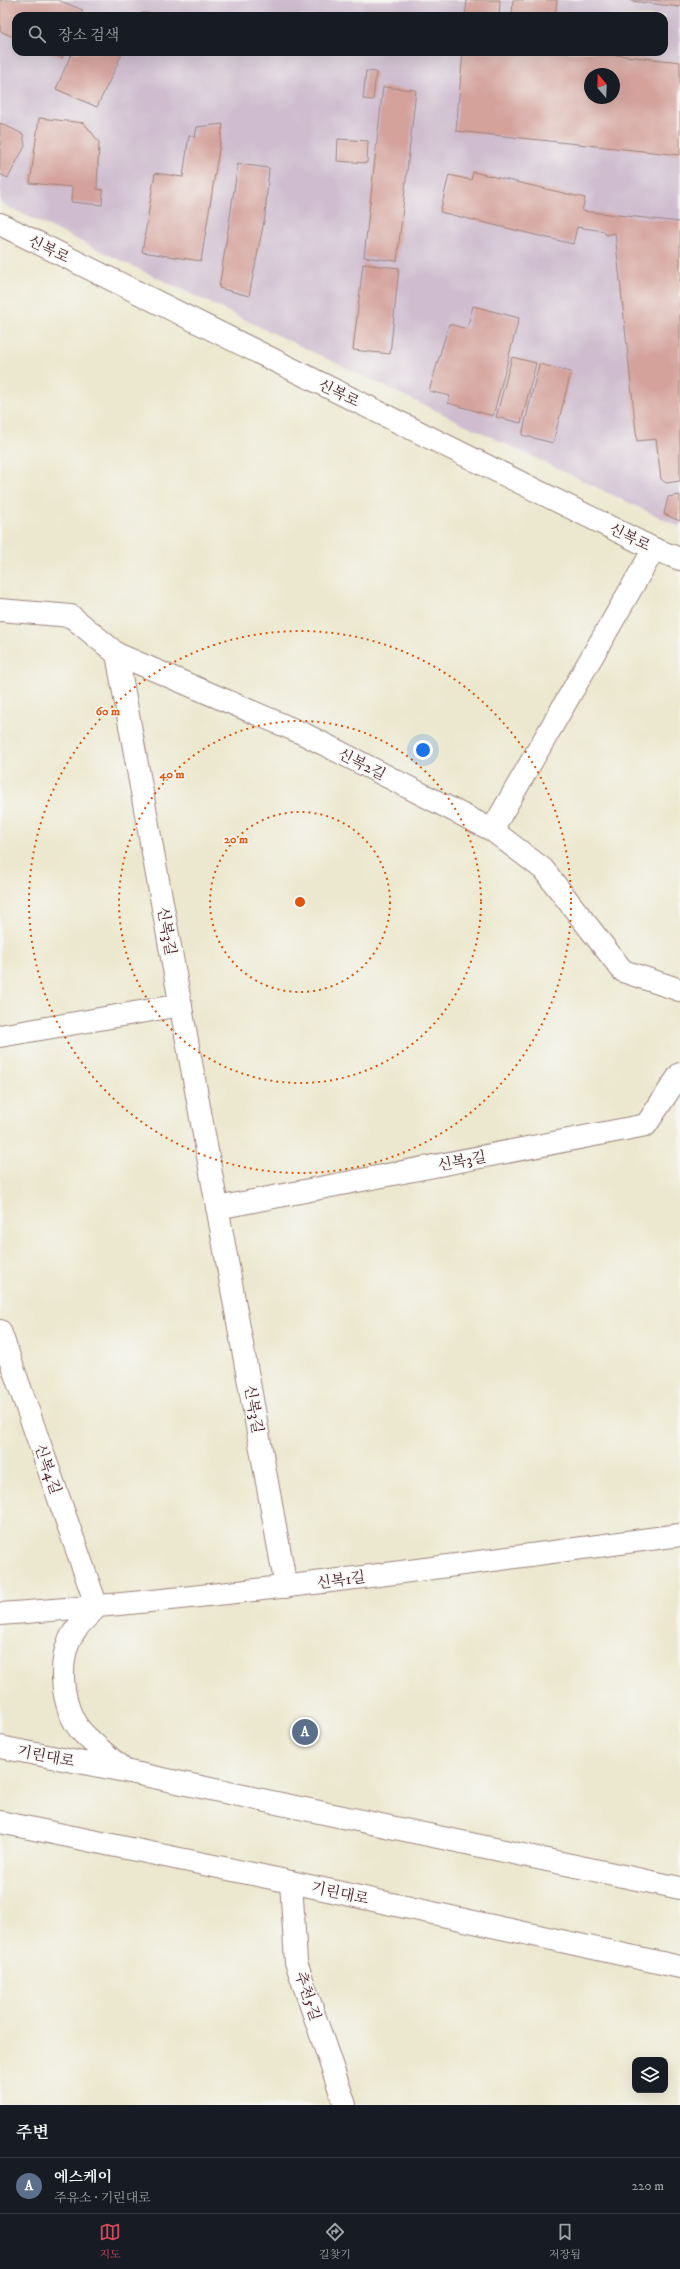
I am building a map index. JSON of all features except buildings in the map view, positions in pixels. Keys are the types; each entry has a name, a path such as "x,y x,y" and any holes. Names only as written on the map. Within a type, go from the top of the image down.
{"street":[{"name":"신복로","path":"0,224 654,549 680,559"},
{"path":"492,830 654,549"},
{"name":"신복2길","path":"0,610 71,616 117,654 304,734 492,830 543,869 623,971 680,990"},
{"name":"신복3길","path":"117,654 286,1587"},
{"path":"0,1036 181,1005"},
{"name":"신복3길","path":"218,1208 646,1125 680,1074"},
{"name":"신복4길","path":"0,1331 97,1607"},
{"name":"신복1길","path":"0,1614 97,1607 286,1587 680,1535"},
{"path":"97,1607 73,1632 64,1654 62,1675 65,1700 81,1731 125,1771"},
{"name":"기린대로","path":"0,1747 125,1771 680,1888"},
{"name":"기린대로","path":"0,1822 291,1882 680,1967"},
{"name":"추천5길","path":"291,1882 296,1962 345,2105"}],"shaded area":[{"path":"0,0 680,0 680,527 0,203"}],"place":[{"name":"에스케이","path":"305,1732"}]}
